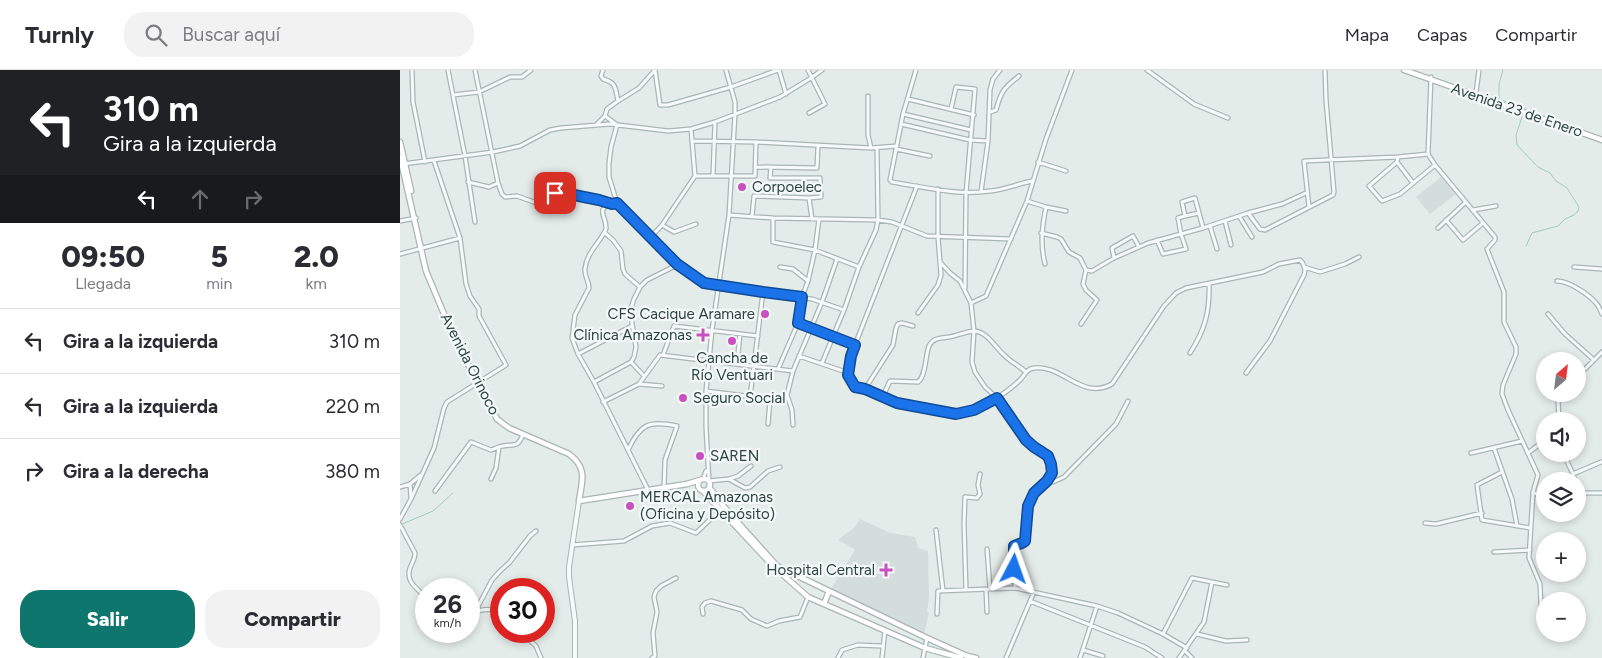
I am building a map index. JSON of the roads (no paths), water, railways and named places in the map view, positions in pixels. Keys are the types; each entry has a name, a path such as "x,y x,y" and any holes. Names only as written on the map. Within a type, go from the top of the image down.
{"main road":[{"name":"Avenida 23 de Enero","path":"1404,70 1476,93 1602,138"},
{"name":"Avenida 23 de Enero","path":"1411,70 1602,138"},
{"name":"Avenida Orinoco","path":"400,142 402,165"},
{"name":"Avenida Orinoco","path":"400,157 426,270 454,338 477,383 497,418 509,428 569,454 578,462 583,472 579,501"},
{"path":"579,501 664,488 701,480 708,481 709,487 725,508 777,566 927,638 967,656 976,658"},
{"path":"701,480 698,485 720,510 773,566 808,597 925,648 961,658"},
{"path":"687,484 702,490 709,487"},
{"path":"824,604 829,592"}],"street":[{"path":"412,70 413,102 426,162"},
{"path":"448,70 465,156 475,222"},
{"path":"475,70 498,183 505,197 520,196 545,206 552,195 559,192 612,204"},
{"path":"453,95 479,92 510,77 522,77 531,70"},
{"path":"603,70 601,76 603,79 613,82 618,101"},
{"path":"597,124 605,116 607,109 639,88 656,70"},
{"path":"656,70 660,105 668,105 731,87 779,70 786,94"},
{"path":"726,70 735,102 734,142 729,215 708,360 706,392 708,481 738,476 751,466"},
{"path":"808,70 825,104 809,113"},
{"path":"402,165 493,152 520,146 550,130 561,128 597,124 668,131 691,129 715,122 786,94 822,70"},
{"path":"916,70 903,114 890,180 892,182 966,193 992,191 1032,182"},
{"path":"981,192 988,141 990,90 993,79 1000,70"},
{"path":"971,304 986,296 1011,239 1027,201 1038,162 1072,70"},
{"path":"1148,70 1194,104 1228,118"},
{"path":"1248,213 1262,231 1332,195 1334,192 1325,70"},
{"path":"1476,93 1479,70"},
{"path":"989,112 996,110 1005,87 1019,76"},
{"path":"1431,78 1428,154 1495,237 1487,249 1504,292 1504,322 1516,347 1514,361 1503,385 1502,394 1538,475 1533,492 1529,558 1540,584 1540,592"},
{"path":"951,109 956,87 975,89 966,193 965,290"},
{"path":"868,96 868,135 871,148"},
{"path":"908,100 974,115"},
{"path":"903,114 971,130"},
{"path":"605,116 617,125"},
{"path":"713,175 715,122"},
{"path":"901,124 970,140 988,141"},
{"path":"617,125 610,147 608,163 612,189 617,203 677,264 704,283 802,297 844,310"},
{"path":"650,238 662,225 695,176 691,129"},
{"path":"692,141 897,148 930,156"},
{"path":"695,176 755,176 756,142"},
{"path":"755,167 817,168 818,146"},
{"path":"822,363 876,230 878,220 877,148"},
{"path":"1308,207 1304,161 1428,154"},
{"path":"1398,157 1397,162 1369,186 1382,201 1400,194 1435,165"},
{"path":"400,519 411,500 434,448 447,402 506,365 479,316 480,309 470,296 466,284 460,238 434,160"},
{"path":"1038,162 1066,171"},
{"path":"1397,162 1414,184"},
{"path":"752,217 754,196 809,198 821,196 820,178 770,178 770,167"},
{"path":"468,182 489,186 498,183"},
{"path":"848,375 855,345 917,186"},
{"path":"918,313 938,285 941,274 938,237 938,189"},
{"path":"1086,270 1092,271 1114,258 1157,240 1282,204 1306,193"},
{"path":"809,198 812,219"},
{"path":"1185,216 1182,202 1195,198 1203,228"},
{"path":"1027,201 1066,211"},
{"path":"1438,228 1466,202"},
{"path":"617,203 602,211 606,226 604,233 589,254 584,271 589,288 575,315 572,338 578,354 648,490"},
{"path":"1473,210 1496,206"},
{"path":"1045,264 1041,234 1046,207"},
{"path":"1157,240 1163,254 1186,249 1178,218 1199,213"},
{"path":"729,215 773,218 878,220 892,222 927,236 1011,239"},
{"path":"1239,216 1252,238"},
{"path":"400,222 415,218"},
{"path":"773,218 773,242 815,250 860,267"},
{"path":"778,369 798,323 802,297 808,281 815,250 820,219"},
{"path":"1446,220 1463,240 1483,222"},
{"path":"1225,221 1231,245"},
{"path":"662,225 674,232 696,224"},
{"path":"1210,226 1217,248"},
{"path":"604,233 613,240 621,251 625,274 640,287"},
{"path":"1041,234 1058,236 1069,252 1080,258 1086,270 1083,284 1086,290 1097,300 1081,324"},
{"path":"1114,258 1112,248 1132,236 1139,247"},
{"path":"400,254 460,238"},
{"path":"1304,267 1320,272 1345,264 1359,257"},
{"path":"793,425 792,410 787,395 793,371 822,302 837,259"},
{"path":"799,356 843,371 848,375 855,387 865,389 897,403 956,414 974,410 997,398 1032,368 1046,368 1086,388 1104,389 1112,384 1176,293 1186,288 1263,272 1279,264 1300,260 1303,262 1304,275 1270,341 1246,373"},
{"path":"940,262 960,281 971,304 974,331 972,362 975,372 985,387 997,398 1026,440 1048,456 1051,464 1052,473 1047,481 1034,493 1028,506 1025,541 1014,546 1015,588"},
{"path":"594,382 631,362 636,347 630,311 640,287 654,275 677,264"},
{"path":"780,267 793,269 808,281"},
{"path":"1574,267 1602,269"},
{"path":"1557,281 1572,285 1591,298 1598,304 1602,314"},
{"path":"1190,353 1201,337 1209,304 1209,284"},
{"path":"750,397 763,292"},
{"path":"1548,314 1564,334 1594,360"},
{"path":"798,323 855,345"},
{"path":"865,389 893,346 898,324 902,323 913,326"},
{"path":"578,354 632,326"},
{"path":"663,355 674,326 758,336"},
{"path":"883,396 890,381 918,382 921,380 925,369 924,363 932,342 937,338 974,331 982,333 1005,356 1026,372"},
{"path":"737,364 740,334"},
{"path":"1586,368 1602,352"},
{"path":"603,402 639,384 660,355 793,371"},
{"path":"631,362 644,376"},
{"path":"639,384 662,386"},
{"path":"706,392 770,399 787,395"},
{"path":"768,424 770,399"},
{"path":"1047,481 1053,482 1064,476 1116,424 1128,401"},
{"path":"628,450 634,436 644,426 664,423 677,426 665,460 664,488"},
{"path":"435,491 471,442 488,450 515,445 523,434"},
{"path":"1471,453 1522,441"},
{"path":"491,479 496,468 500,447"},
{"path":"1528,453 1536,447"},
{"path":"1494,448 1512,499 1517,526"},
{"path":"1578,472 1601,462"},
{"path":"729,479 745,488 750,487 768,471 780,467"},
{"path":"701,480 707,468"},
{"path":"1502,472 1477,485 1482,520 1530,528"},
{"path":"400,487 410,484 421,474"},
{"path":"966,590 965,497 977,498 980,494 978,485 980,474"},
{"path":"410,484 411,500"},
{"path":"1586,493 1602,493"},
{"name":"Avenida Orinoco","path":"574,658 575,621 569,576 579,501"},
{"path":"572,545 624,540 652,526 670,523 696,533 720,510"},
{"path":"1425,523 1436,524 1482,513"},
{"path":"400,525 415,553 409,574 415,587"},
{"path":"936,530 943,591"},
{"path":"480,603 492,580 536,531"},
{"path":"987,549 987,612"},
{"path":"1494,552 1530,550"},
{"path":"652,658 655,656 654,633 657,612 654,597 656,591 661,586 676,578"},
{"path":"1163,634 1192,578 1227,585"},
{"path":"1179,658 1204,622 1212,582"},
{"path":"937,614 938,591 1015,588 1097,606 1118,613 1163,634 1186,650 1192,658"},
{"path":"1006,658 1034,592"},
{"path":"703,614 702,607 705,603 711,601 742,610 751,619 767,626 779,621 800,617 808,597"},
{"path":"1030,601 1145,647 1162,658"},
{"path":"1081,658 1097,606"},
{"path":"882,658 885,630"},
{"path":"1197,634 1226,641 1247,640"},
{"path":"923,658 927,638"},
{"path":"533,643 541,658"},
{"path":"838,658 842,650 858,645 882,646"},
{"path":"1082,650 1103,656"}],"waterway":[{"path":"1503,70 1499,84 1499,99 1525,109"},
{"path":"1522,117 1516,135 1517,145 1538,167 1550,173 1556,181 1567,188 1579,207 1574,215 1565,219 1558,226 1532,233 1526,246"},
{"path":"400,525 433,511 453,493"}],"place":[{"name":"Corpoelec","path":"742,187"},
{"name":"CFS Cacique Aramare","path":"765,314"},
{"name":"Clínica Amazonas","path":"703,335"},
{"name":"Cancha de Río Ventuari","path":"732,341"},
{"name":"Seguro Social","path":"683,398"},
{"name":"SAREN","path":"700,456"},
{"name":"MERCAL Amazonas (Oficina y Depósito)","path":"630,506"},
{"name":"Hospital Central","path":"886,570"}]}
